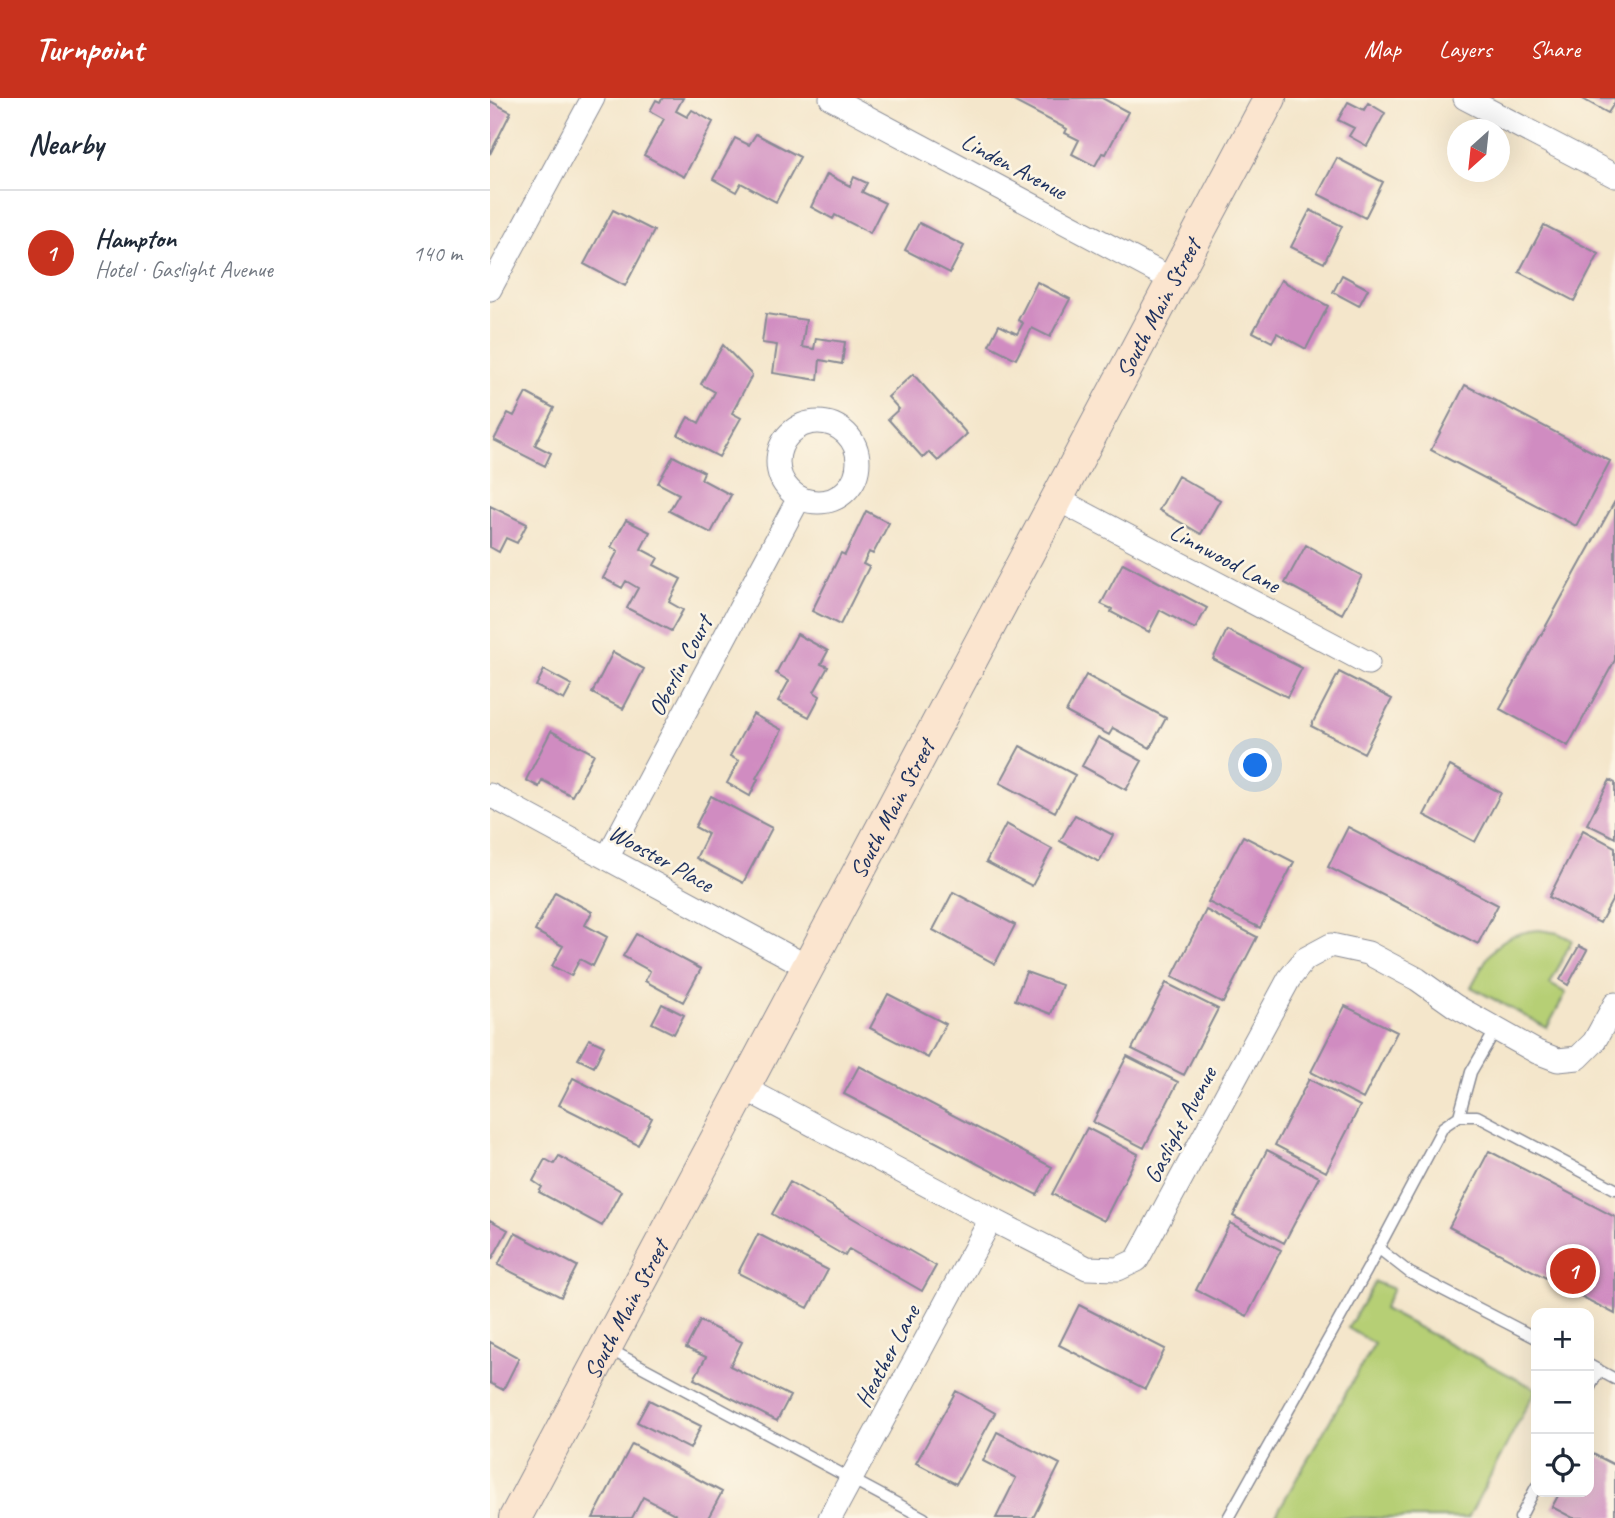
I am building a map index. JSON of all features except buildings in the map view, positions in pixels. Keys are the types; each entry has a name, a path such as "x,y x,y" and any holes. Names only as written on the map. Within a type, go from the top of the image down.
{"main road":[{"name":"South Main Street","path":"515,1518 1270,98"}],"street":[{"path":"490,289 593,98"},
{"name":"Linden Avenue","path":"831,98 1173,280"},
{"path":"1465,98 1615,176"},
{"name":"Oberlin Court","path":"607,858 799,498"},
{"name":"Linnwood Lane","path":"1057,499 1368,663"},
{"name":"Wooster Place","path":"490,795 808,967"},
{"name":"Gaslight Avenue","path":"744,1087 1087,1268 1118,1269 1138,1261 1289,979 1306,959 1331,945 1368,953 1417,979 1455,1006 1537,1052 1558,1060 1578,1058 1594,1042 1615,1004"},
{"name":"Heather Lane","path":"830,1518 991,1219"}],"lane":[{"path":"1459,1116 1471,1072 1496,1029"},
{"path":"1228,1518 1443,1127 1459,1116 1477,1116 1615,1189"},
{"path":"1378,1248 1410,1273 1531,1335"},
{"path":"606,1347 924,1518"},
{"path":"1594,1368 1615,1379"},
{"path":"1520,1518 1531,1497"}],"green space":[{"path":"1539,930 1558,933 1572,940 1550,984 1566,993 1547,1028 1471,987 1496,947 1513,936"},
{"path":"1375,1282 1393,1289 1383,1309 1531,1386 1531,1398 1468,1518 1274,1518 1374,1344 1348,1328"}],"place":[{"name":"Hampton","path":"1573,1271"}]}
